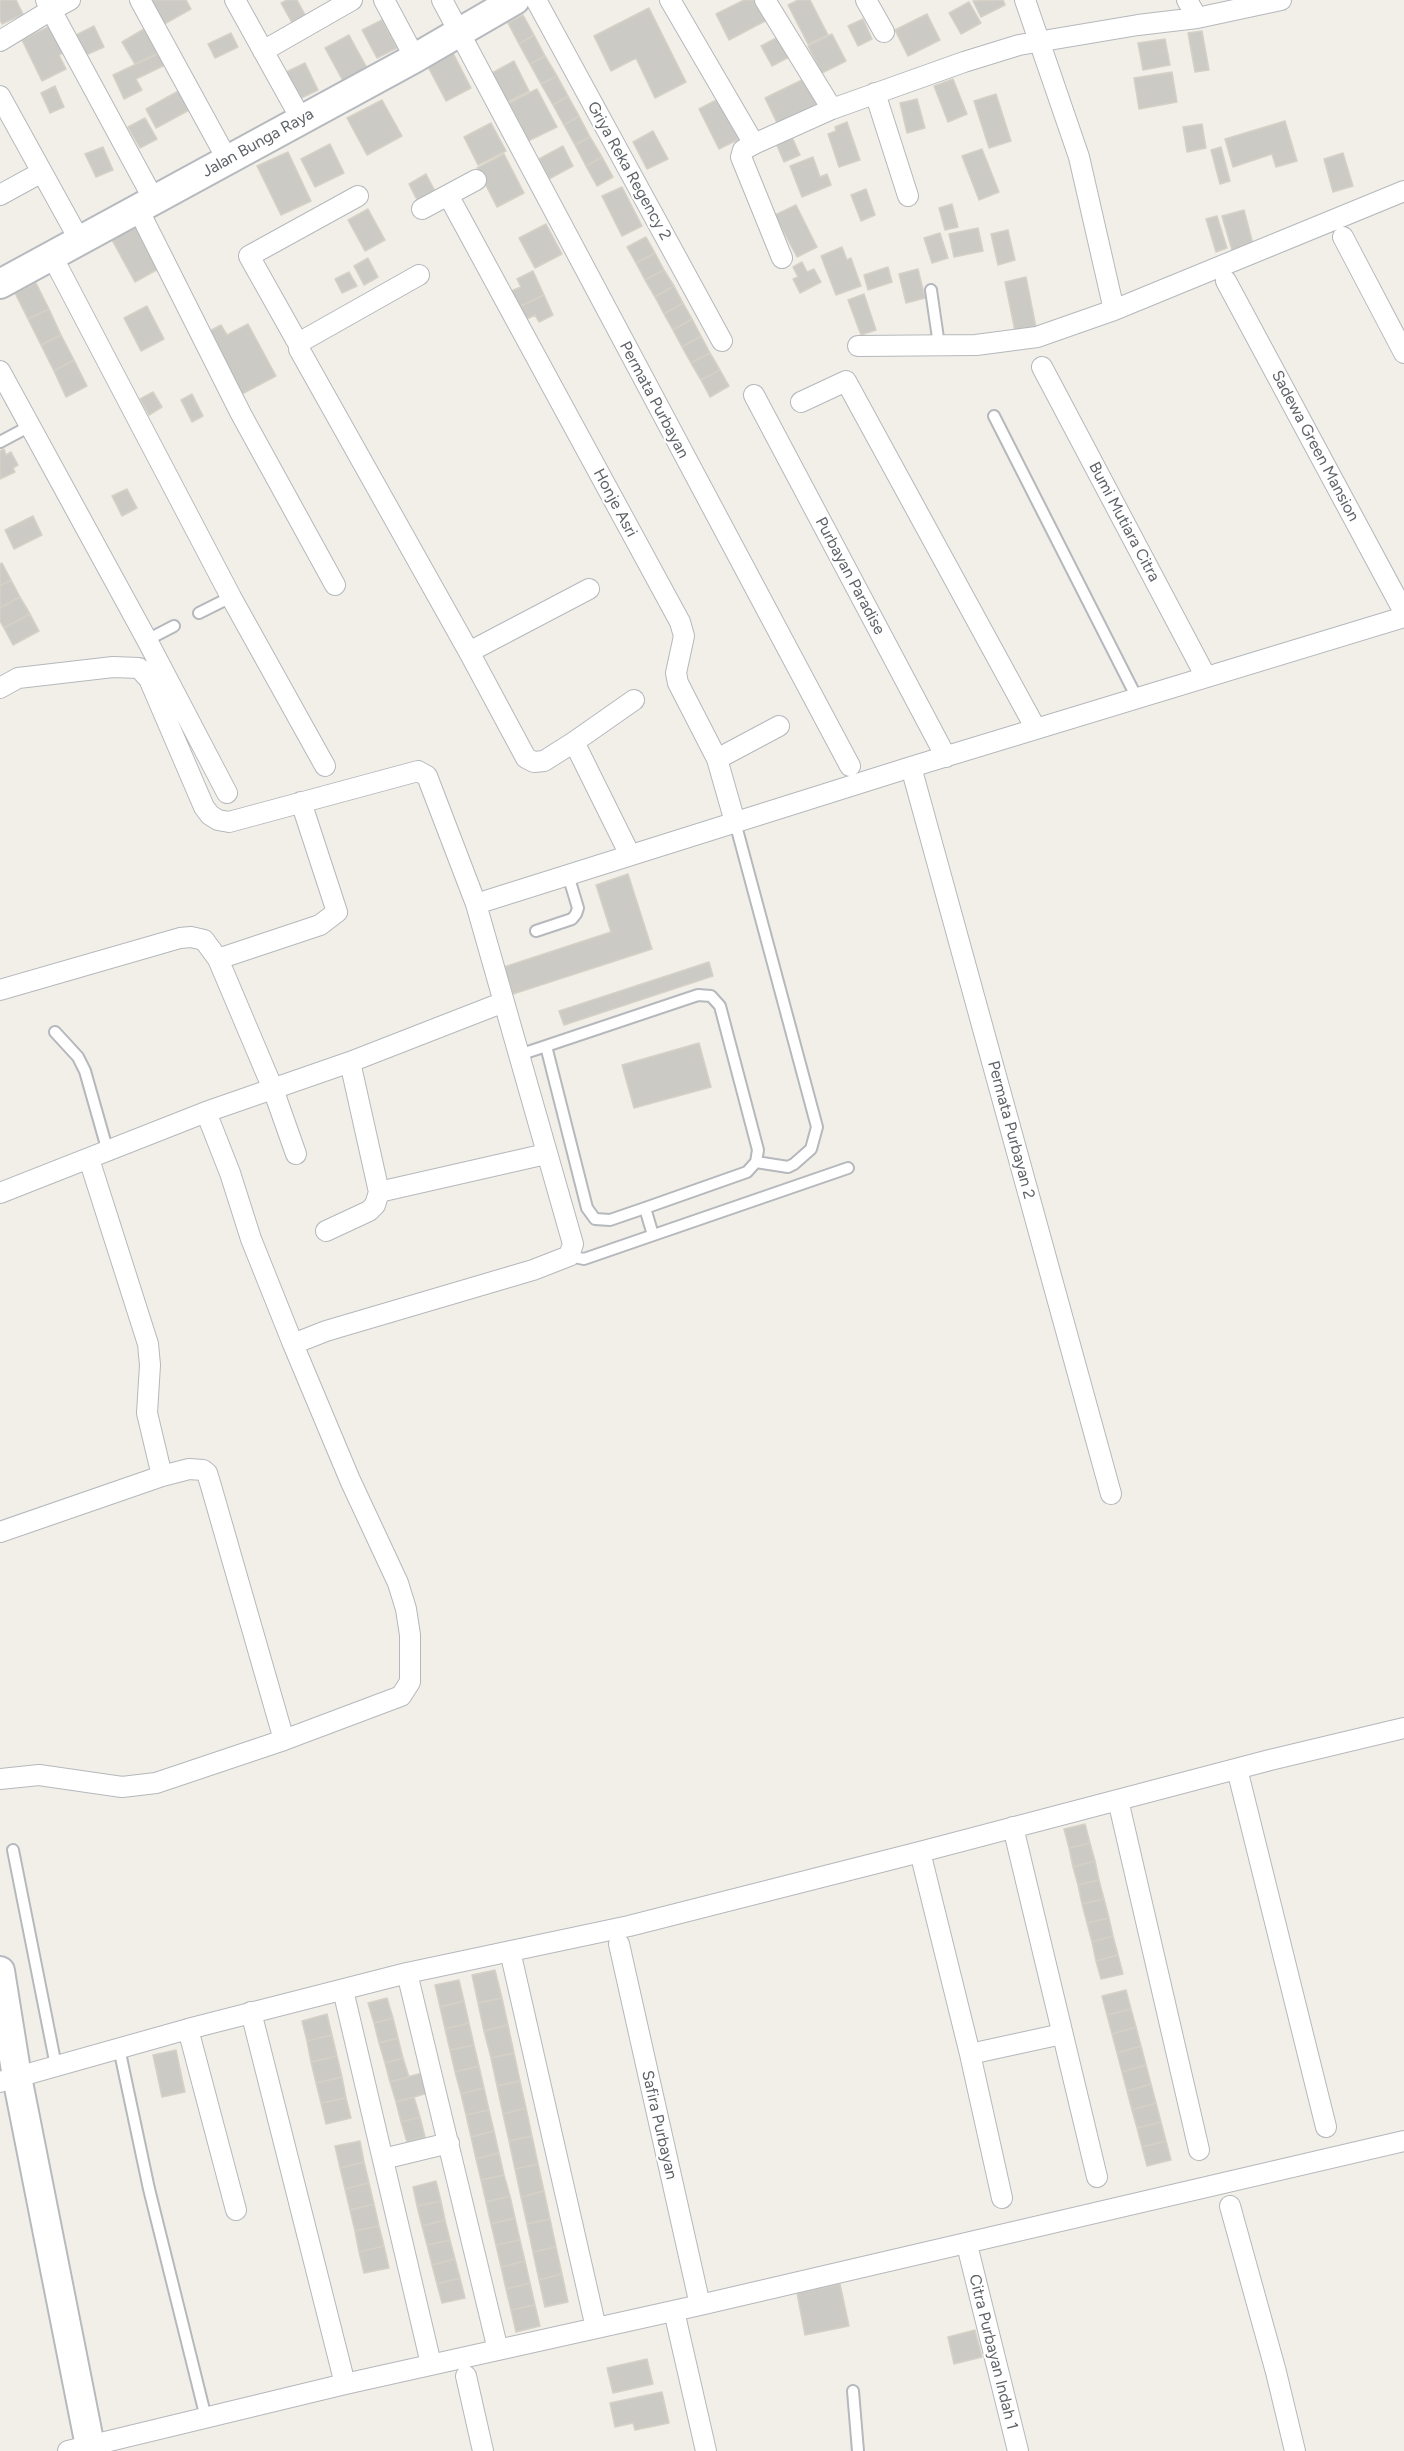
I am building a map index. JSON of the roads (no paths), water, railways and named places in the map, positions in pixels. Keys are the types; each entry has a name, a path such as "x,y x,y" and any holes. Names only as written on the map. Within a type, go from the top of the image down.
{"main road":[{"name":"Jalan Bunga Raya","path":"2,279 80,241 519,0"},
{"path":"0,1971 8,2080 83,2449"}],"street":[{"path":"0,41 48,5 70,0"},
{"path":"140,0 227,159"},
{"path":"235,0 301,119"},
{"path":"263,51 352,0"},
{"path":"384,0 416,58"},
{"name":"Permata Purbayan","path":"442,0 850,766"},
{"name":"Griya Reka Regency 2","path":"519,0 722,341"},
{"path":"670,0 753,144"},
{"path":"765,0 832,109"},
{"path":"866,0 884,32"},
{"path":"1025,0 1079,157 1114,309"},
{"path":"1187,0 1197,18"},
{"path":"782,258 741,157 743,150 753,144 832,109 875,93 964,62 1039,41 1197,18 1281,0"},
{"path":"48,5 146,205 241,414 335,585"},
{"path":"875,93 908,196"},
{"path":"2,107 42,172 80,241"},
{"path":"0,195 42,172"},
{"path":"423,209 476,180"},
{"path":"858,346 976,345 1018,340 1047,333 1114,309 1404,191"},
{"name":"Honje Asri","path":"448,195 680,622 684,636 676,673 678,683 717,759 735,822"},
{"path":"358,196 249,256 299,345 299,349 526,758 534,762 544,761 634,700"},
{"path":"1343,237 1404,353"},
{"path":"52,256 231,597 325,766"},
{"path":"299,345 302,341 419,275"},
{"name":"Sadewa Green Mansion","path":"1226,281 1404,612"},
{"name":"Bumi Mutiara Citra","path":"1042,367 1206,677"},
{"path":"0,371 147,640 227,793"},
{"path":"801,402 846,381 1036,729"},
{"name":"Purbayan Paradise","path":"754,396 946,757"},
{"path":"469,652 589,589"},
{"path":"476,904 911,767 1404,617"},
{"path":"0,688 18,678 114,667 139,668 149,679 204,807 218,820 229,822 414,772 423,772 427,776 476,904 572,1239 573,1250 569,1256 533,1270 326,1331 293,1344"},
{"path":"717,759 779,726"},
{"path":"574,742 630,855"},
{"name":"Permata Purbayan 2","path":"911,767 1111,1494"},
{"path":"218,959 320,925 337,912 301,802"},
{"path":"0,990 191,937 200,938 209,943 218,959 273,1089 296,1154"},
{"path":"0,1193 206,1112 350,1062 504,1002"},
{"path":"326,1231 369,1211 375,1205 379,1192 350,1062"},
{"path":"0,1779 54,1776 122,1787 156,1783 284,1740 401,1696 410,1682 411,1647 406,1608 398,1583 350,1480 293,1344 251,1239 230,1173 206,1112"},
{"path":"379,1192 546,1154"},
{"path":"89,1159 148,1344 150,1365 147,1413 162,1476"},
{"path":"0,1532 162,1476 199,1468 207,1473 284,1740"},
{"path":"8,2080 251,2012 407,1973 629,1926 1237,1768 1404,1728"},
{"path":"1237,1768 1326,2127"},
{"path":"1118,1800 1198,2150"},
{"path":"1012,1827 1097,2177"},
{"path":"920,1852 970,2054 1002,2198"},
{"name":"Safira Purbayan","path":"619,1944 700,2306"},
{"path":"510,1951 596,2328"},
{"path":"407,1973 498,2350"},
{"path":"343,1990 430,2364"},
{"path":"251,2012 345,2384"},
{"path":"188,2029 236,2210"},
{"path":"970,2054 1062,2034"},
{"path":"83,2449 430,2364 700,2306 1105,2209 1404,2141"},
{"path":"383,2159 449,2143"},
{"path":"1230,2206 1276,2372 1295,2451"},
{"name":"Citra Purbayan Indah 1","path":"969,2253 1018,2451"},
{"path":"674,2311 706,2451"},
{"path":"466,2376 483,2451"}],"lane":[{"path":"931,290 939,345"},
{"path":"994,416 1137,698"},
{"path":"0,442 30,426"},
{"path":"198,613 231,597"},
{"path":"147,640 174,626"},
{"path":"735,822 817,1127 811,1149 795,1164 788,1167 756,1162"},
{"path":"536,931 572,919 576,914 578,908 568,875"},
{"path":"519,1055 698,995 711,996 720,1006 758,1150 756,1162 747,1172 610,1220 595,1219 590,1214 546,1046"},
{"path":"56,1032 78,1057 85,1071 108,1152"},
{"path":"569,1256 584,1258 848,1168"},
{"path":"645,1208 653,1235"},
{"path":"13,1850 56,2066"},
{"path":"119,2048 149,2189 206,2418"},
{"path":"853,2391 858,2451"}]}
